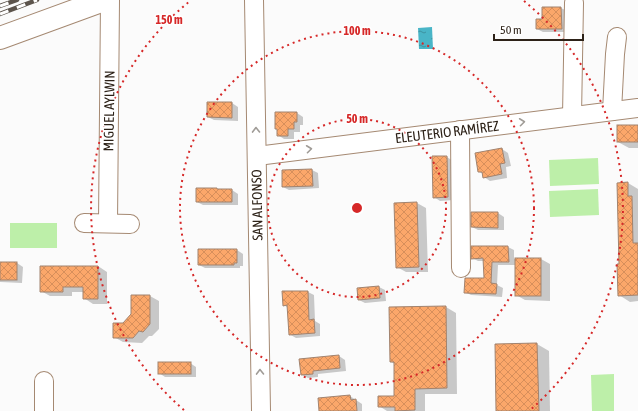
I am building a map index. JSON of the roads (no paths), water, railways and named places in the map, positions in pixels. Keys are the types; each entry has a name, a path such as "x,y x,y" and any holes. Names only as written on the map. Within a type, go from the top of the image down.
{"main road":[{"path":"0,38 104,0"}],"street":[{"name":"MIGUEL AYLWIN","path":"108,223 110,0"},
{"name":"SAN ALFONSO","path":"254,0 261,411"},
{"path":"572,116 574,3"},
{"path":"612,111 617,37"},
{"name":"ELEUTERIO RAMÍREZ","path":"257,156 638,108"},
{"path":"460,130 461,268"},
{"path":"84,223 130,224"},
{"path":"44,381 44,411"}],"water":[{"path":"432,27 433,49 419,49 418,28"}],"railway":[{"path":"0,6 17,0"},
{"path":"0,14 37,0"}]}
